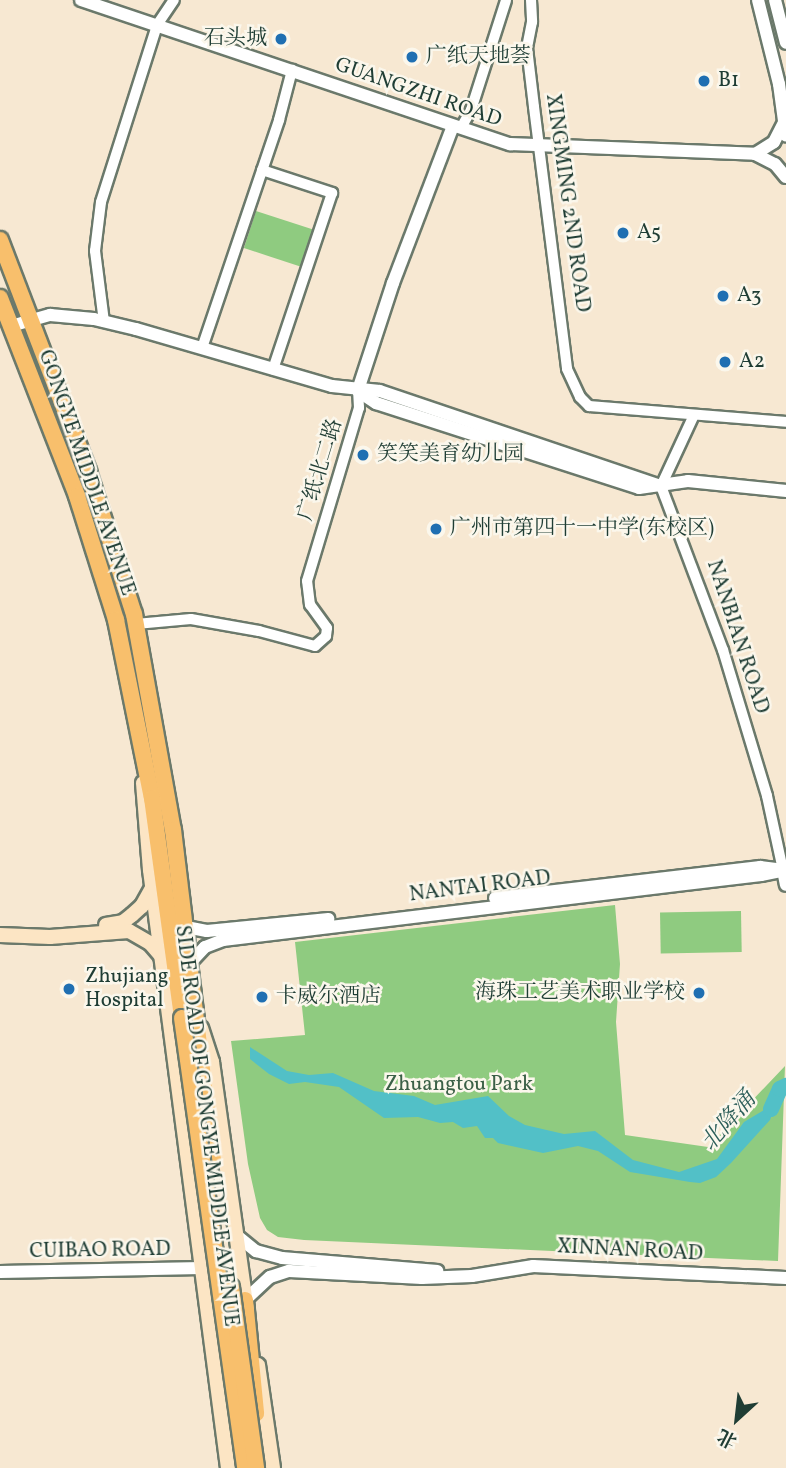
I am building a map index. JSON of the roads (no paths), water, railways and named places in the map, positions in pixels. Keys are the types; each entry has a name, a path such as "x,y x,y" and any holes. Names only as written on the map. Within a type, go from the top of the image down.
{"main road":[{"path":"0,240 100,506 136,624 172,818 190,963 189,1014 245,1468"},
{"name":"GONGYE MIDDLE AVENUE","path":"0,298 94,547 122,646 189,1014"},
{"name":"SIDE ROAD OF GONGYE MIDDLE AVENUE","path":"142,746 153,886 228,1468"},
{"path":"0,929 48,930 115,924 142,906 153,886"},
{"path":"0,935 50,937 128,931 150,943 163,958"},
{"path":"189,1014 213,1161 256,1468"},
{"name":"SIDE ROAD OF GONGYE MIDDLE AVENUE","path":"189,1014 212,1062 245,1300"},
{"path":"245,1300 251,1340 261,1468"},
{"name":"SIDE ROAD OF GONGYE MIDDLE AVENUE","path":"251,1340 273,1468"}],"street":[{"name":"GUANGZHI ROAD","path":"81,0 510,144 755,154"},
{"path":"104,322 95,251 101,202 157,24 174,0"},
{"path":"457,127 471,110 506,0"},
{"name":"XINGMING 2ND ROAD","path":"531,0 532,22 527,48 567,369 580,397 589,406 694,415"},
{"path":"758,0 785,120 786,136"},
{"path":"775,0 784,37"},
{"path":"767,36 774,29 784,37"},
{"path":"202,348 262,170 292,70"},
{"path":"755,154 774,142 785,120"},
{"name":"广纸北二路","path":"136,624 191,619 259,631 315,646 326,636 327,628 310,605 307,581 359,408 358,390 393,283 457,127"},
{"path":"755,154 775,164 786,177"},
{"path":"262,170 332,193 273,369"},
{"path":"11,326 50,314 104,322 358,390 376,403 639,488 688,481 786,491"},
{"path":"661,486 694,415 786,422"},
{"name":"NANBIAN ROAD","path":"661,486 723,650 767,796 785,867 786,885"},
{"name":"NANTAI ROAD","path":"186,927 202,932 236,929 747,868 785,867"},
{"name":"NANTAI ROAD","path":"190,963 205,947 223,940 748,877 785,867"},
{"name":"XINNAN ROAD","path":"236,1235 256,1251 282,1258 472,1276"},
{"name":"XINNAN ROAD","path":"245,1300 263,1281 289,1271 422,1278 472,1276 533,1266 786,1278"},
{"name":"CUIBAO ROAD","path":"0,1272 202,1268"},
{"path":"212,1337 221,1320 231,1314 238,1315 251,1340"}],"water":[{"path":"250,1047 287,1071 309,1075 333,1073 374,1091 414,1096 435,1105 488,1096 509,1116 525,1125 564,1134 595,1131 633,1160 679,1172 717,1159 744,1122 769,1107 780,1089 781,1092 770,1120 716,1177 700,1183 630,1172 598,1151 578,1146 543,1153 485,1138 477,1126 463,1128 453,1122 440,1123 418,1117 384,1118 339,1087 305,1082 289,1084 269,1074 250,1059"}],"waterway":[{"name":"北降涌","path":"771,1109 780,1089 786,1086"}],"place":[{"name":"石头城","path":"281,39"},
{"name":"广纸天地荟","path":"412,57"},
{"name":"B1","path":"704,81"},
{"name":"A5","path":"623,233"},
{"name":"A3","path":"723,296"},
{"name":"A2","path":"725,362"},
{"name":"笑笑美育幼儿园","path":"363,455"},
{"name":"广州市第四十一中学(东校区)","path":"436,529"},
{"name":"Zhujiang Hospital","path":"69,989"},
{"name":"海珠工艺美术职业学校","path":"699,993"},
{"name":"卡威尔酒店","path":"262,997"}],"park label":[{"name":"Zhuangtou Park","path":"459,1085"}]}
